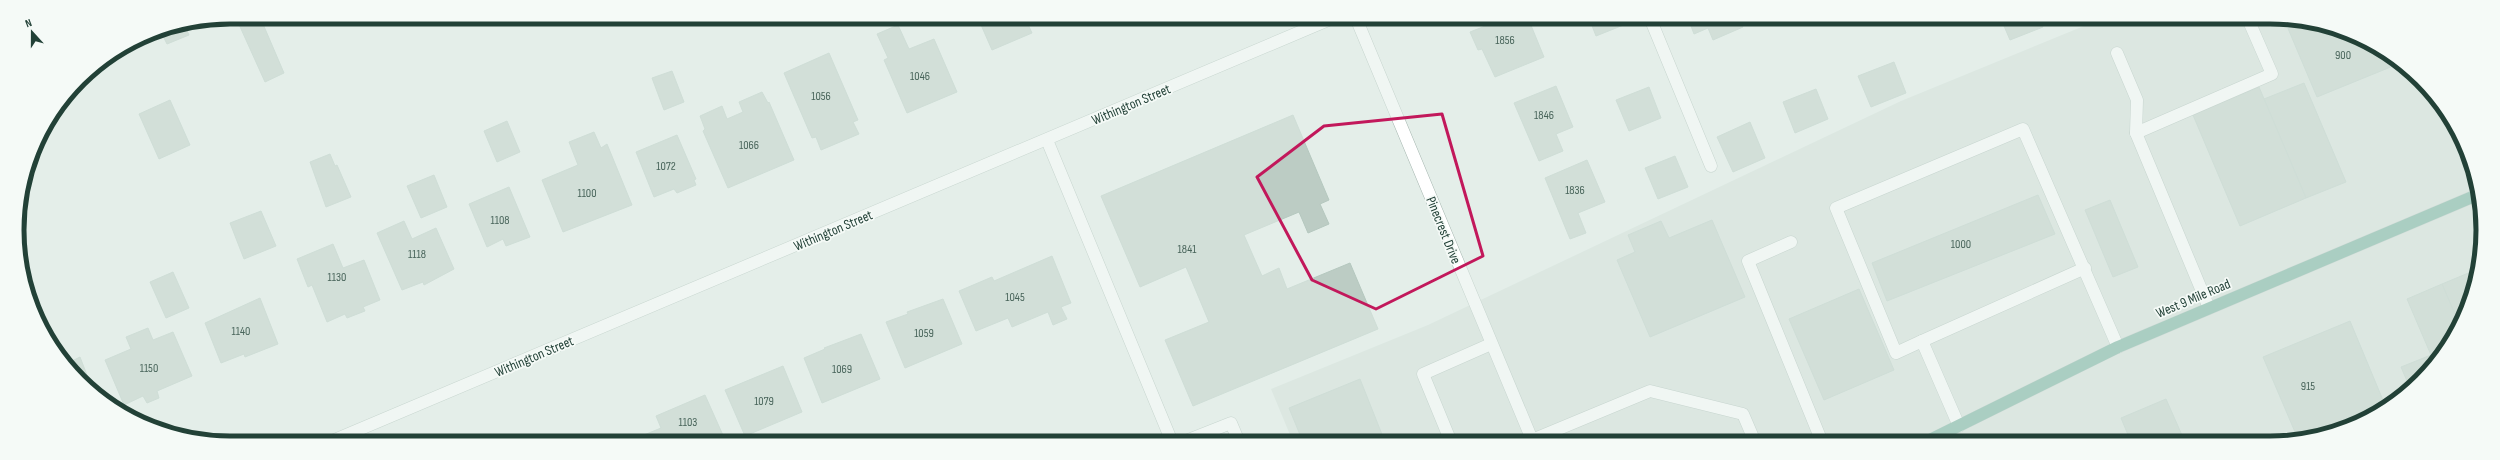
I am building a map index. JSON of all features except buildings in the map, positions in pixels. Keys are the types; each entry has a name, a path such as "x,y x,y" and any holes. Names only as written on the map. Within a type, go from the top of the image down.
{"main road":[{"name":"West 9 Mile Road","path":"1938,436 2118,347 2473,197"}],"street":[{"name":"Withington Street","path":"344,436 1319,24"},
{"name":"Pinecrest Drive","path":"1358,24 1530,436"},
{"path":"1652,24 1711,166"},
{"path":"2136,133 2272,74 2250,24"},
{"path":"2117,53 2137,100 2136,133 2209,308"},
{"path":"2085,268 1896,353 1836,208 2023,129 2085,268 2118,347"},
{"path":"1047,140 1170,436"},
{"path":"1791,242 1748,261 1820,436"},
{"path":"1922,341 1959,426"},
{"path":"1449,436 1423,374 1491,344"},
{"path":"1544,436 1650,391 1744,414 1753,436"},
{"path":"1198,436 1231,423 1236,436"}],"highlighted area":[{"path":"1442,114 1483,256 1376,309 1312,280 1257,177 1324,126"}],"shaded area":[{"path":"2089,24 2283,24 2310,28 2336,35 2361,45 2406,75 2425,94 2455,139 2469,177 2476,217 2476,243 2472,270 2465,296 2455,321 2441,344 2425,366 2406,385 2373,408 2349,420 2323,429 2283,436 1291,436 1271,389 1428,325 1901,101"}]}
